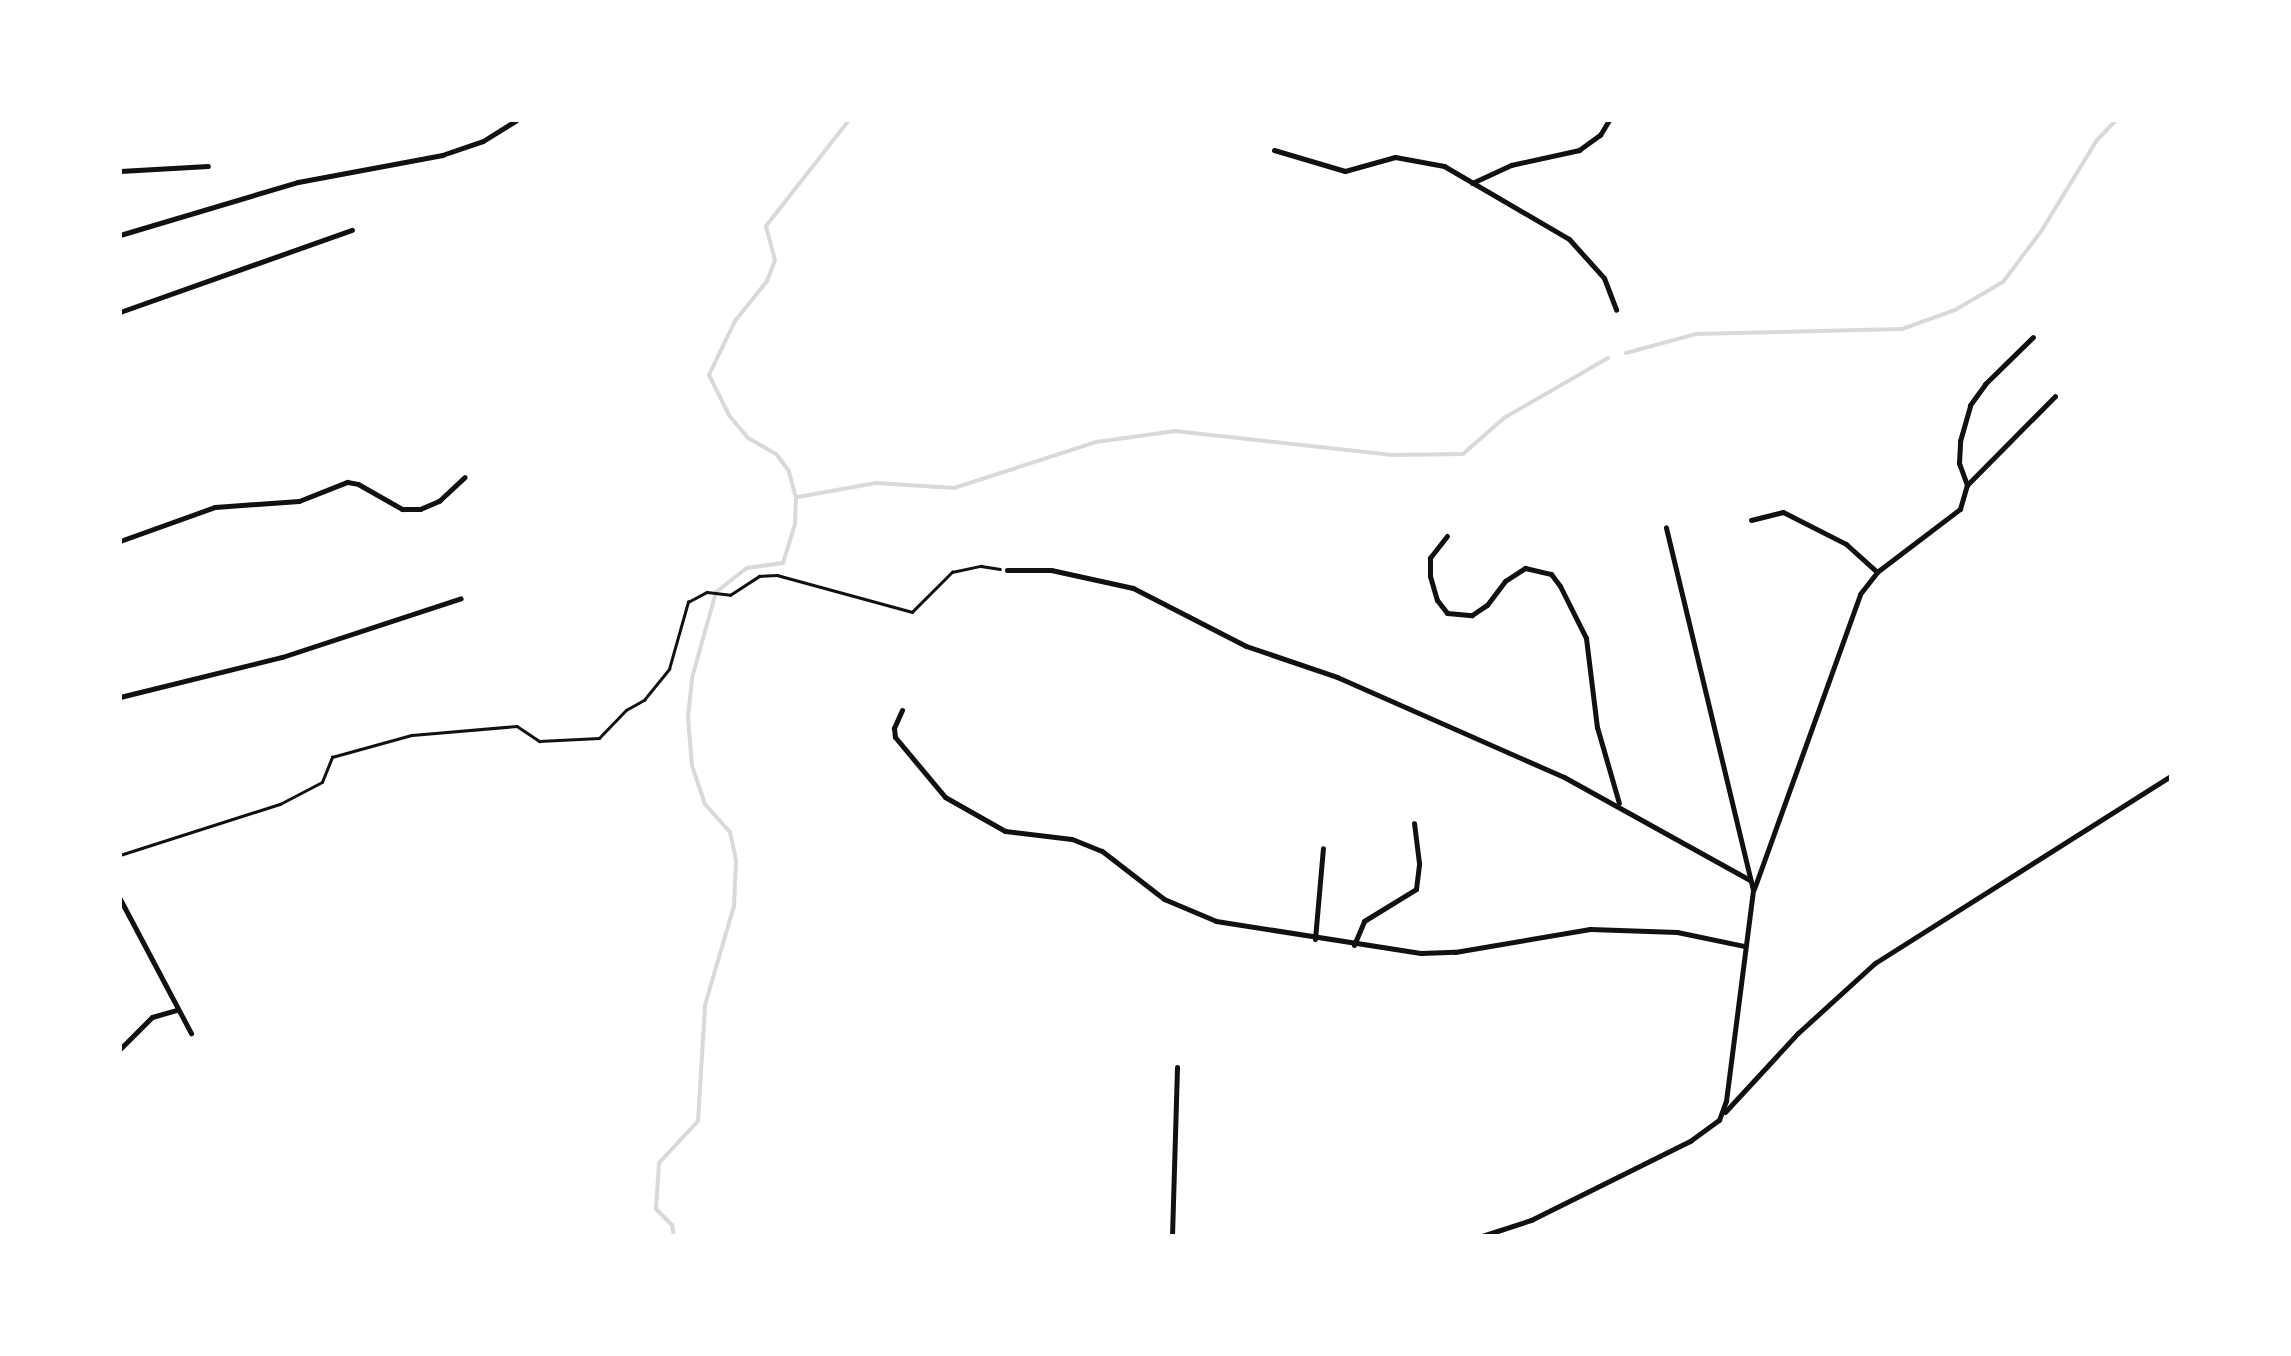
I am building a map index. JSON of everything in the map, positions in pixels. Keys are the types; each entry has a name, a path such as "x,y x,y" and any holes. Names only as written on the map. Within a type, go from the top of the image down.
{"street":[{"path":"120,236 298,182 442,155 483,141 517,120"},
{"path":"1472,183 1512,165 1579,150 1600,135 1609,120"},
{"path":"1274,150 1345,170 1406,157 1444,166 1568,239 1604,278 1616,310"},
{"path":"120,171 208,166"},
{"path":"120,312 352,230"},
{"path":"1967,485 1959,463 1960,441 1970,405 1985,384 2032,337"},
{"path":"1722,1114 1754,890 1850,612 1877,572 1960,509 1967,485 2055,396"},
{"path":"120,541 215,507 300,501 347,482 402,509 420,508 438,502 465,477"},
{"path":"1751,520 1783,512 1846,544 1877,572"},
{"path":"1666,527 1754,890"},
{"path":"1446,536 1430,558 1430,576 1437,600 1447,613 1472,615 1487,605 1504,581 1526,568 1552,574 1560,586 1586,638 1597,727 1620,806"},
{"path":"1007,570 1051,570 1133,588 1246,646 1355,684 1620,806 1750,880"},
{"path":"120,696 282,657 460,598"},
{"path":"902,710 894,728 895,737 946,798 980,820 1026,837 1084,842 1102,850 1164,899 1194,914 1315,939 1421,954 1456,952 1590,928 1677,932 1744,946"},
{"path":"1482,1236 1531,1220 1711,1129 1798,1033 1875,962 2171,776"},
{"path":"1354,945 1364,921 1416,889 1419,863 1414,823"},
{"path":"1315,939 1323,848"},
{"path":"120,899 191,1033"},
{"path":"120,1049 152,1017 179,1010"},
{"path":"1172,1236 1177,1067"},
{"path":"1388,1236 1443,1236"}],"path":[{"path":"120,855 280,804 322,782 332,758 412,735 516,726 539,741 599,738 626,710 644,700 669,668 688,602 707,592 730,594 759,576 777,575 912,612 952,572 981,566 1007,570"}],"waterway":[{"path":"674,1236 672,1225 656,1209 659,1163 698,1121 705,1005 734,906 736,860 730,832 705,804 692,766 688,717 692,678 716,592 747,568 783,563 795,524 796,498 789,471 776,454 748,438 729,415 709,375 735,321 767,281 775,260 766,226 849,120"},
{"path":"1626,353 1696,334 1902,329 1955,310 2003,282 2042,230 2097,140 2116,120"},
{"path":"798,497 876,483 954,488 1096,442 1175,431 1393,455 1463,454 1504,418 1608,358"}]}
